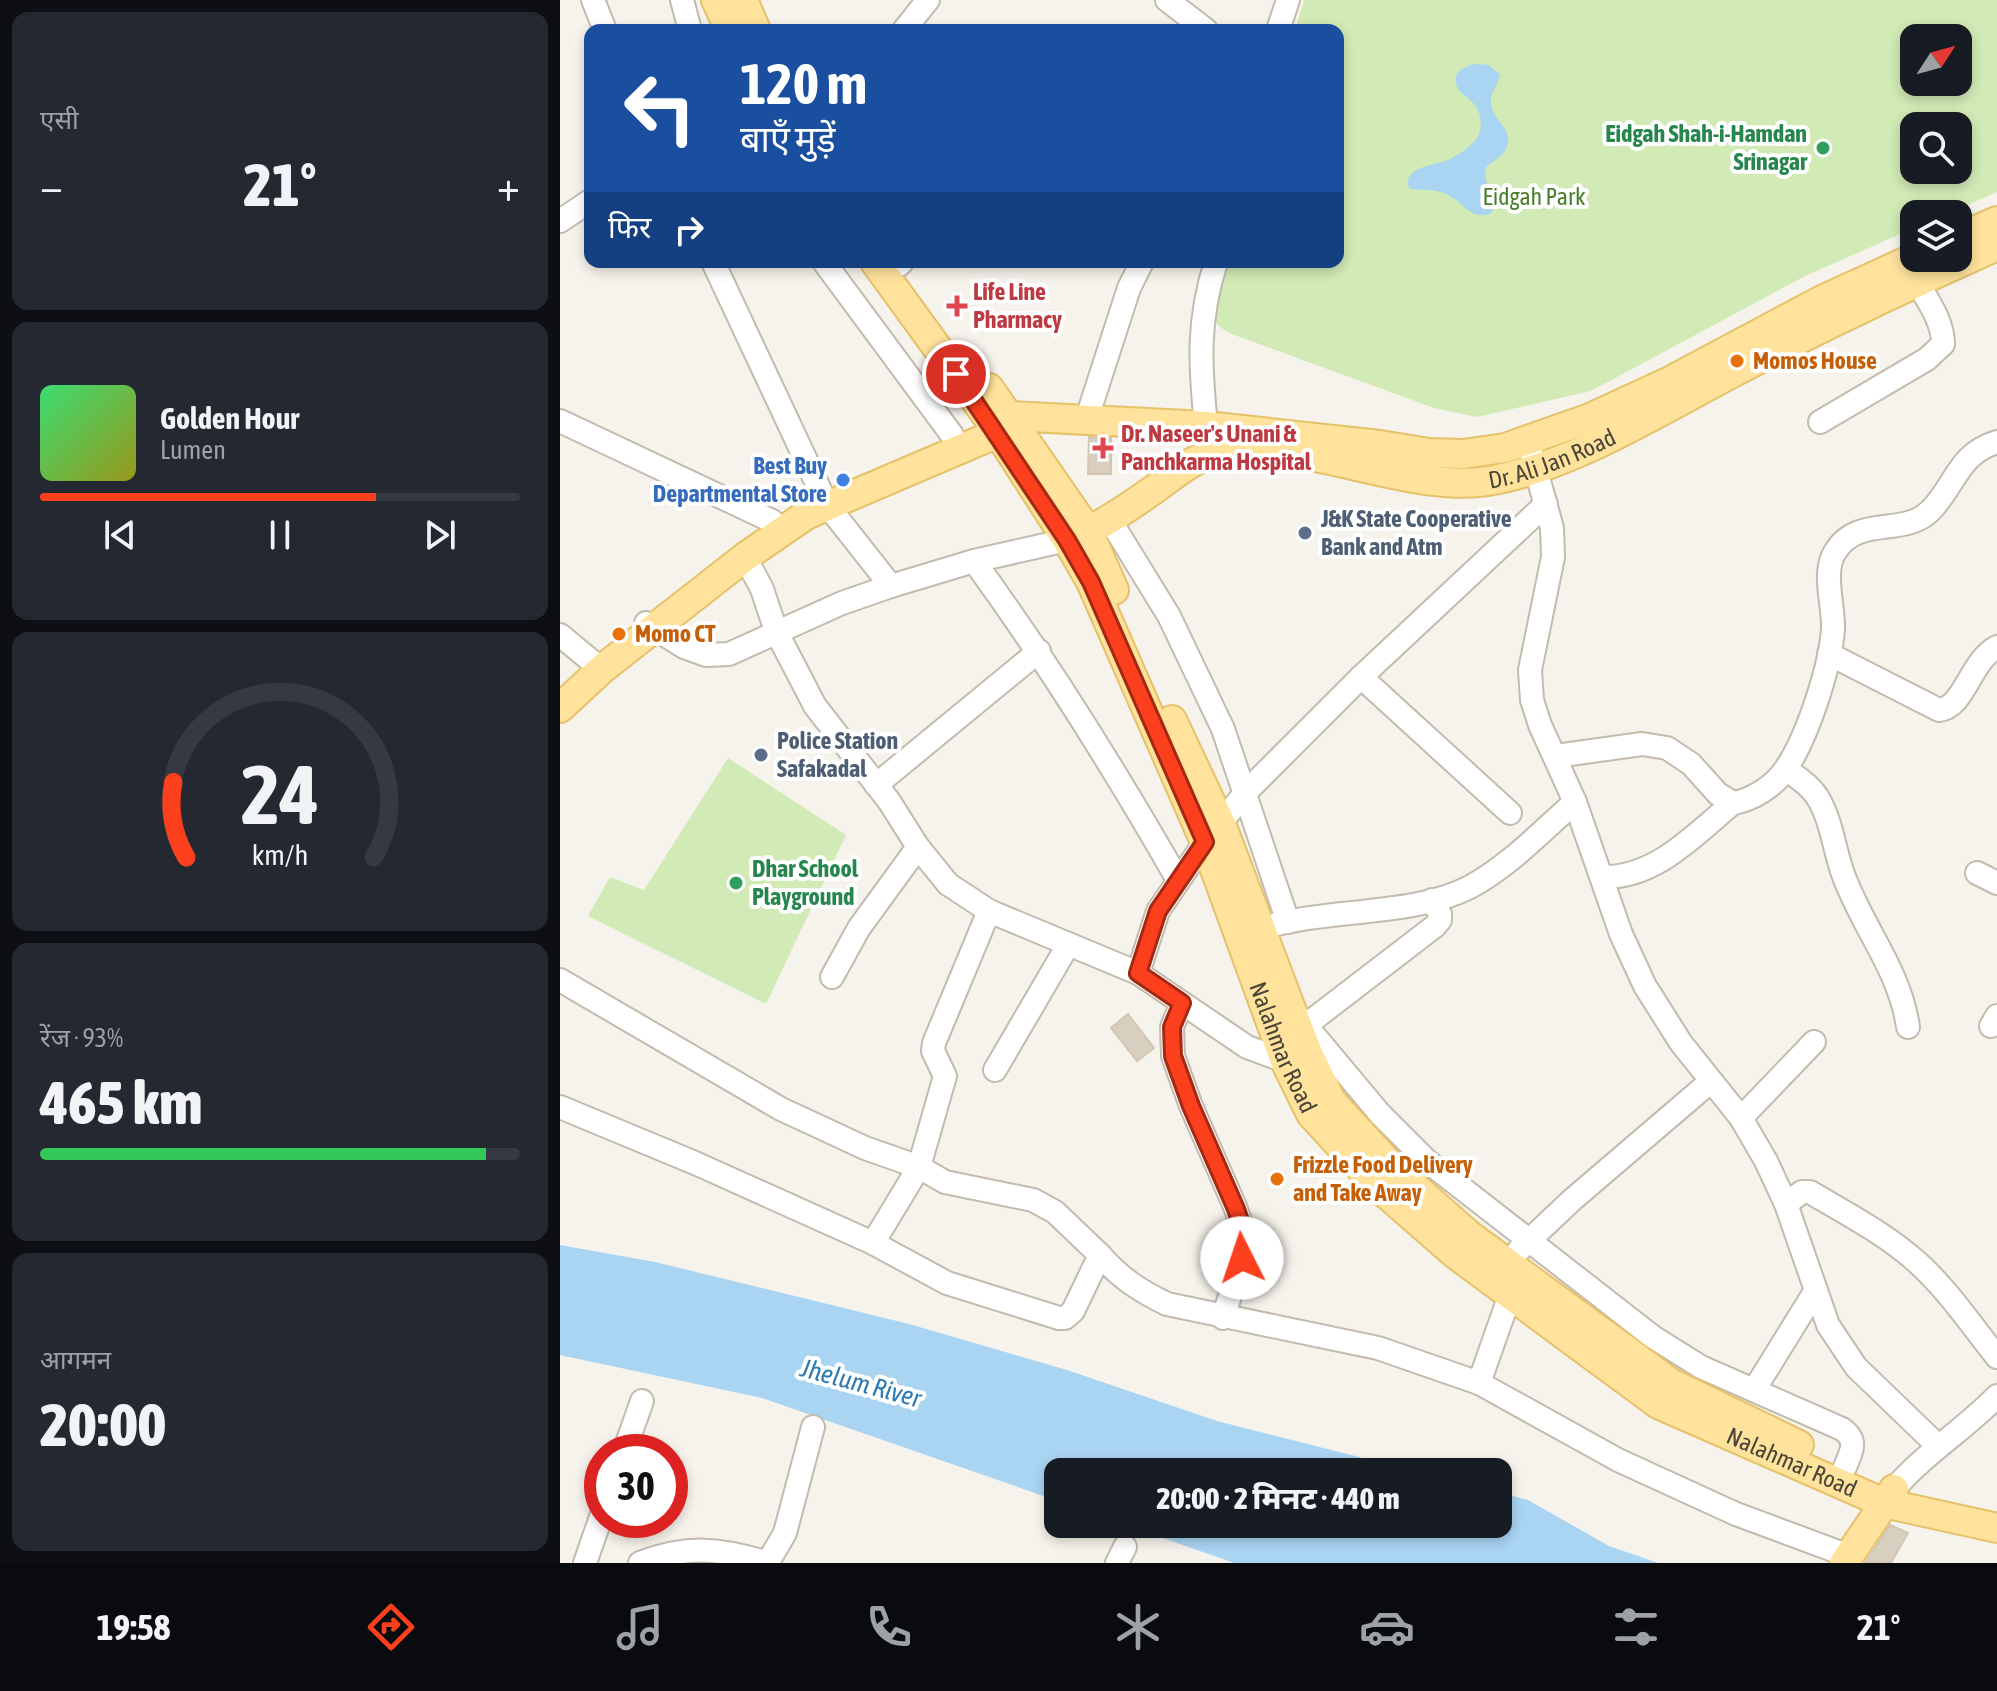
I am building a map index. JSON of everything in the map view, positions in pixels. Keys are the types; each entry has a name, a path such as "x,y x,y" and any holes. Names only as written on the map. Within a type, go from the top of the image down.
{"main road":[{"path":"716,0 727,24"},
{"path":"743,0 753,24"},
{"path":"1972,232 1997,221"},
{"name":"Dr. Ali Jan Road","path":"1972,253 1997,246"},
{"name":"Nalahmar Road","path":"896,268 999,423 1088,530 1297,1036 1331,1101 1392,1167 1469,1235 1502,1279 1658,1404 1889,1496 1997,1528"},
{"name":"Dr. Ali Jan Road","path":"999,423 1086,421 1206,426 1429,453 1463,454 1505,448 1590,418 1668,382 1822,300 1910,272"},
{"name":"Dr. Ali Jan Road","path":"1088,530 1202,458 1250,450 1287,453 1434,482 1488,481 1536,469 1619,432 1772,353 1913,272"},
{"path":"824,499 999,423"},
{"path":"560,708 650,626 778,525 952,435 999,423"},
{"path":"560,696 595,664 745,557 778,525"},
{"name":"Nalahmar Road","path":"1213,833 1260,929 1297,1036"},
{"name":"Nalahmar Road","path":"1502,1279 1671,1383 1845,1467 1889,1496 1997,1511"},
{"path":"1847,1560 1889,1496"}],"street":[{"path":"593,0 603,24"},
{"path":"682,0 688,24"},
{"path":"1167,0 1198,24"},
{"path":"1280,24 1288,0"},
{"path":"908,24 924,2"},
{"path":"560,221 584,205"},
{"path":"716,268 824,499 891,586"},
{"path":"828,268 952,435"},
{"path":"1086,421 1129,288 1139,268"},
{"path":"1206,426 1200,360 1205,297 1214,268"},
{"path":"1820,422 1927,359 1943,344 1938,319 1917,272"},
{"path":"560,421 778,525"},
{"path":"1528,441 1552,528 1553,557 1530,670 1532,700 1575,802 1621,934 1645,986 1681,1043 1741,1118 1786,1204 1828,1325 1856,1367 1938,1446"},
{"path":"1603,877 1622,878 1645,870 1733,803 1744,802 1772,784 1786,770 1799,746 1829,654 1833,629 1831,562 1836,550 1847,537 1861,529 1903,525 1919,520 1932,509 1973,453 1997,442"},
{"path":"1138,973 1158,911 1246,792 1361,677 1546,504"},
{"path":"650,626 684,647 706,655 729,654 776,631 891,586 1088,530 1169,616 1223,729 1288,922"},
{"path":"745,557 762,589 776,631 815,706 948,884 989,911 1138,973 1247,1047 1297,1036 1435,926 1440,914 1432,900"},
{"path":"974,561 1039,651 1138,809 1178,880"},
{"path":"560,635 595,664"},
{"path":"1829,654 1939,710 1948,709 1955,703 1977,664 1988,651 1997,647"},
{"path":"876,785 1039,651"},
{"path":"1361,677 1510,813"},
{"path":"1556,756 1642,744 1667,748 1691,764 1718,794 1733,803"},
{"path":"1786,770 1817,795 1842,873 1904,1000 1908,1027"},
{"path":"1260,929 1432,900 1469,887 1506,863 1575,802"},
{"path":"832,977 859,928 918,847"},
{"path":"873,1243 919,1167 945,1076 933,1051 934,1043 989,911"},
{"path":"995,1070 1068,945"},
{"path":"560,980 781,1109 865,1148 919,1167 945,1182 1033,1200 1055,1212 1116,1274 1135,1288 1167,1304 1378,1348 1479,1383 1618,1460 1847,1560"},
{"path":"1182,1003 1172,1027 1173,1056 1244,1233 1242,1258 1223,1318"},
{"path":"1297,1036 1427,1161 1653,1337 1701,1367 1849,1433 1853,1448 1845,1467"},
{"path":"1741,1118 1814,1042"},
{"path":"1479,1383 1502,1279 1528,1241 1710,1082"},
{"path":"560,1107 695,1163 873,1243 947,1283 1059,1318 1065,1318 1073,1311 1100,1255"},
{"path":"1786,1204 1802,1192 1810,1192 1886,1238 1938,1284 1997,1357"},
{"path":"1754,1390 1816,1290"},
{"path":"1889,1496 1913,1467 1974,1420 1997,1396"},
{"path":"630,1434 642,1401"},
{"path":"640,1563 691,1548 730,1553 768,1563 785,1533 813,1427"},
{"path":"585,1563 594,1538"}],"green space":[{"name":"Eidgah Park","path":"1304,0 1997,0 1997,192 1972,203 1972,200 1900,200 1900,234 1805,276 1591,391 1477,417 1434,408 1229,333 1217,325 1213,315 1222,268 1344,268 1344,24 1297,24"},
{"name":"Dhar School Playground","path":"728,758 846,835 766,1004 588,916 610,877 644,890"}],"water":[{"path":"1476,64 1489,65 1500,75 1491,105 1508,139 1502,154 1485,169 1486,182 1499,195 1499,202 1490,214 1483,215 1472,213 1445,194 1410,189 1408,182 1409,176 1420,168 1455,157 1477,138 1481,127 1480,116 1476,106 1456,84 1457,75 1462,69"},
{"name":"Jhelum River","path":"560,1245 655,1262 909,1324 1067,1370 1217,1421 1363,1458 1044,1458 1044,1496 762,1398 560,1355"},
{"path":"1512,1496 1528,1500 1609,1546 1658,1563 1234,1563 1163,1538 1512,1538"}],"building":[{"path":"1089,437 1111,438 1111,474 1088,474"},
{"path":"1128,1014 1154,1048 1137,1061 1111,1028"},
{"path":"1890,1525 1908,1533 1891,1563 1865,1563"}],"place":[{"name":"Eidgah Shah-i-Hamdan Srinagar","path":"1823,148"},
{"name":"Life Line Pharmacy","path":"957,306"},
{"name":"Momos House","path":"1737,361"},
{"name":"Dr. Naseer's Unani & Panchkarma Hospital","path":"1103,448"},
{"name":"Best Buy Departmental Store","path":"843,480"},
{"name":"J&K State Cooperative Bank and Atm","path":"1305,533"},
{"name":"Momo CT","path":"619,634"},
{"name":"Police Station Safakadal","path":"761,755"},
{"name":"Dhar School Playground","path":"736,883"},
{"name":"Frizzle Food Delivery and Take Away","path":"1277,1179"}],"route":[{"path":"956,374 989,419 1091,582 1205,842 1158,911 1138,973 1182,1003 1172,1027 1173,1056 1236,1209 1244,1233 1242,1258"}]}
